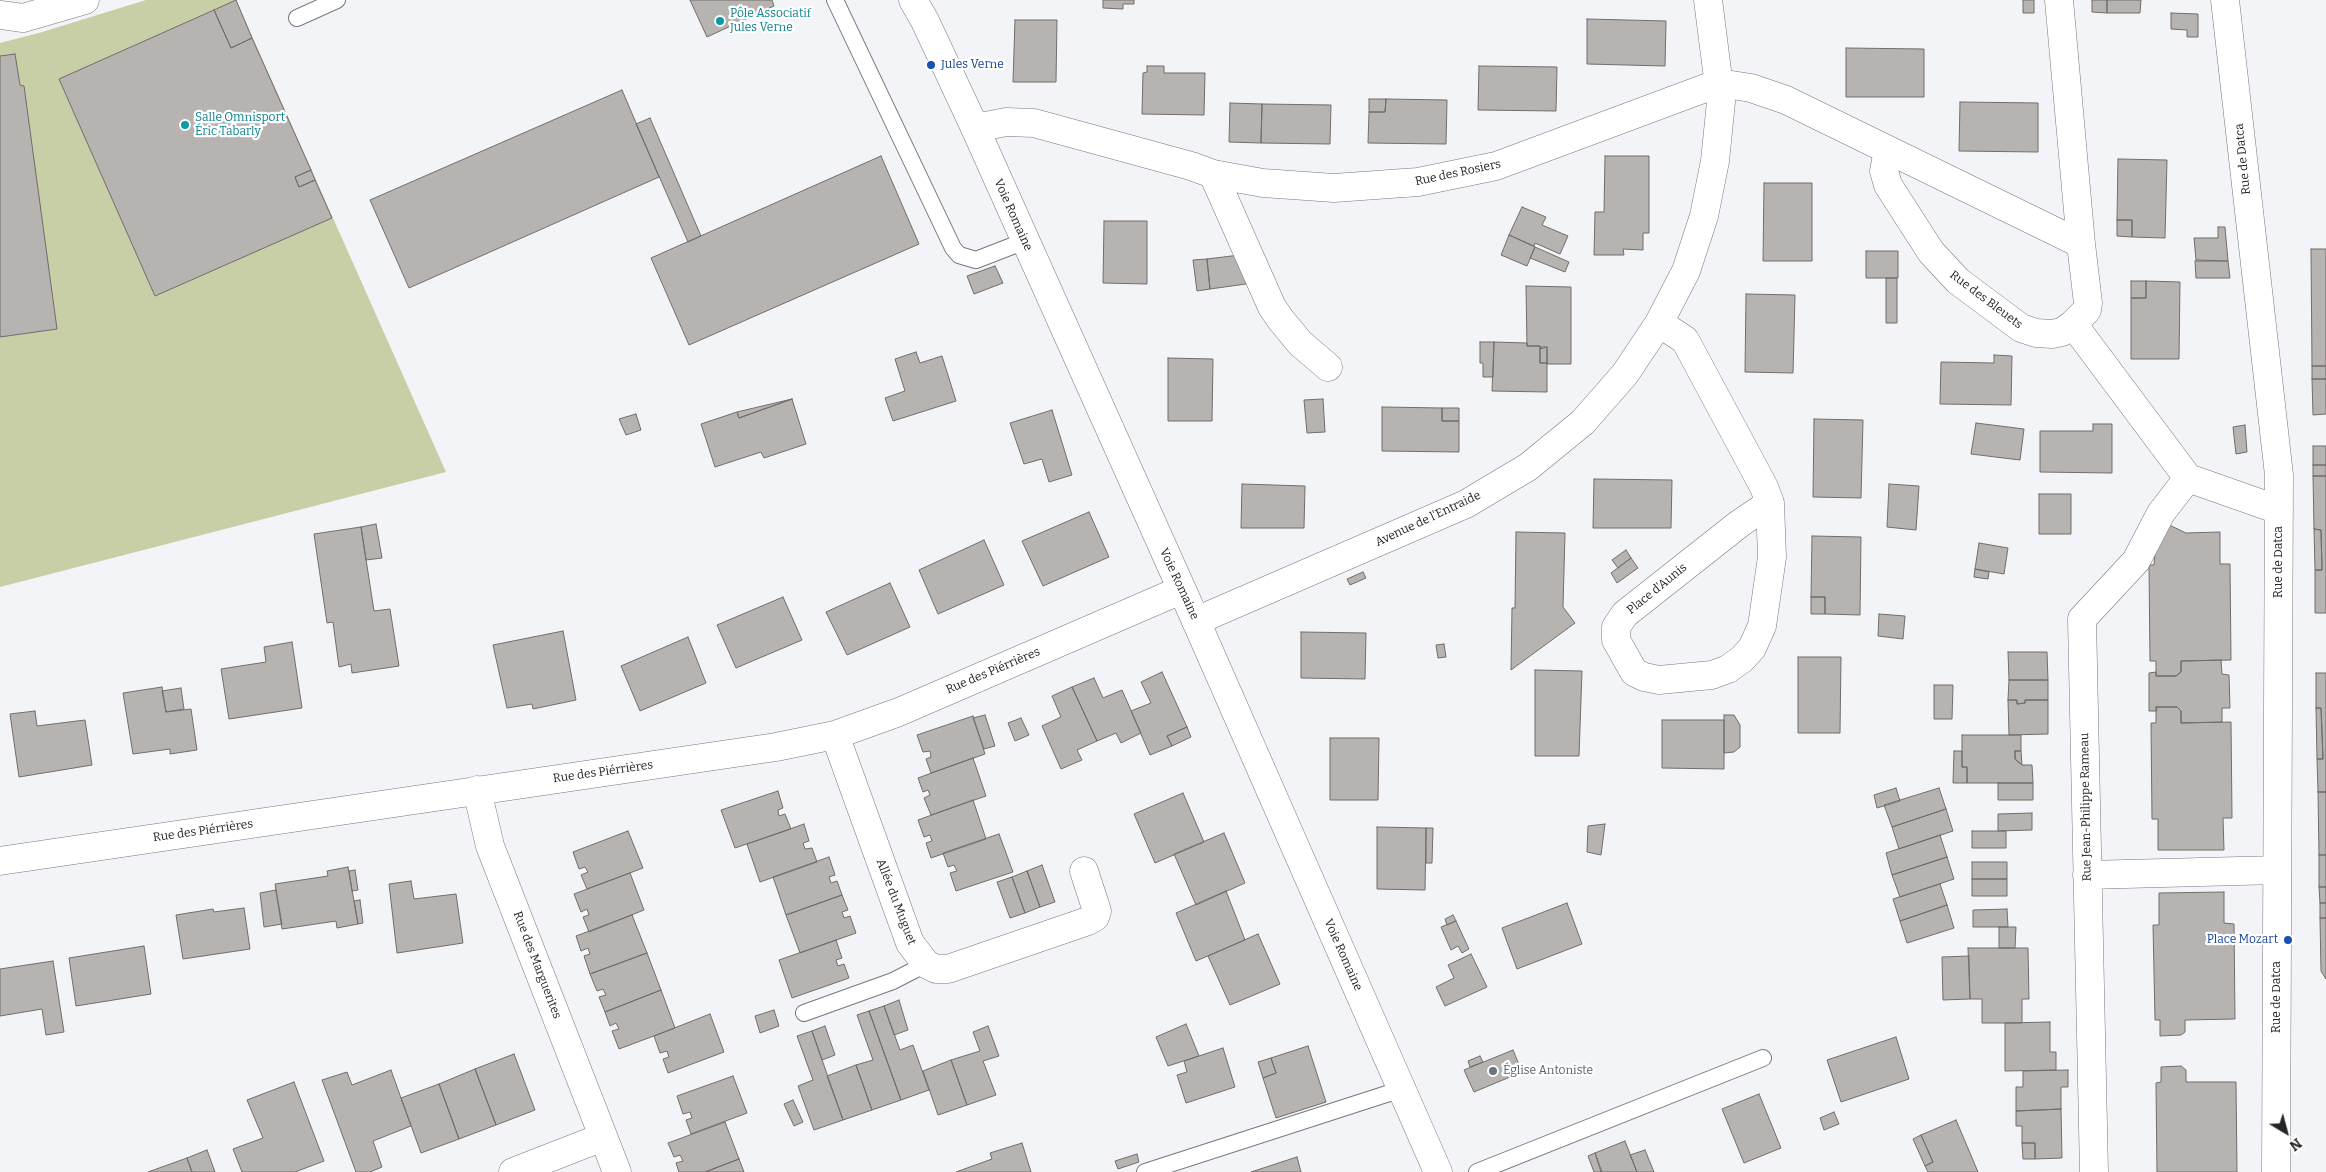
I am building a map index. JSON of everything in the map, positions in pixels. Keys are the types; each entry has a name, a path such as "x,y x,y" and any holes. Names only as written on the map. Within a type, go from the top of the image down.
{"street":[{"path":"0,14 23,18 85,0"},
{"name":"Voie Romaine","path":"913,0 925,21 975,128 1196,621 1438,1172"},
{"name":"Avenue de l'Entraide","path":"1196,621 1466,504 1528,467 1583,422 1625,374 1659,323 1686,271 1704,216 1715,161 1721,102 1708,0"},
{"name":"Rue des Bleuets","path":"1888,150 1884,171 1888,185 1931,252 1958,281 2021,328 2036,333 2052,334 2062,332 2073,324 2087,310 2088,303 2080,244 2059,0"},
{"name":"Rue de Datca","path":"2225,0 2278,466 2276,1172"},
{"path":"1719,83 1751,88 1786,100 2080,244"},
{"name":"Rue des Rosiers","path":"975,128 1006,122 1034,123 1191,166 1213,174 1264,183 1334,188 1418,182 1496,166 1719,83"},
{"path":"1213,174 1272,307 1300,343 1328,367"},
{"name":"Place d'Aunis","path":"1659,323 1685,340 1764,487 1770,503 1772,557 1762,626 1752,648 1728,669 1712,675 1659,680 1644,677 1634,672 1616,640 1616,627 1625,614 1740,524 1770,503"},
{"path":"2073,324 2188,478 2279,510"},
{"name":"Rue Jean-Philippe Rameau","path":"2094,1172 2082,619 2136,561 2161,513 2188,478"},
{"name":"Rue des Piérrières","path":"0,861 776,747 835,735 899,712 1181,590"},
{"name":"Allée du Muguet","path":"835,735 910,943 926,964"},
{"name":"Rue des Marguerites","path":"477,790 490,846 616,1172"},
{"path":"926,964 936,969 948,969 1095,917 1097,911 1084,870"},
{"path":"2087,875 2277,870"},
{"path":"513,1172 603,1137"}],"lane":[{"path":"297,18 337,0"},
{"path":"835,0 953,248 959,255 976,260 1025,241"},
{"path":"804,1012 893,981 926,964"},
{"path":"1477,1172 1764,1058"},
{"path":"1145,1172 1402,1089"}],"green space":[{"path":"146,0 236,0 446,472 0,587 0,43"}],"building":[{"path":"236,0 252,38 231,48 214,10"},
{"name":"Pôle Associatif Jules Verne","path":"690,0 772,0 774,6 707,37"},
{"path":"1103,0 1134,0 1134,4 1123,4 1123,9 1103,8"},
{"path":"2023,0 2034,0 2034,13 2023,13"},
{"path":"2092,0 2107,0 2107,13 2092,12"},
{"path":"2107,0 2141,0 2140,13 2107,13"},
{"name":"Salle Omnisport Éric Tabarly","path":"214,10 231,48 252,38 311,170 295,177 299,187 315,180 332,218 155,296 59,79"},
{"path":"2171,13 2198,14 2198,37 2187,37 2187,30 2171,29"},
{"path":"1587,19 1666,21 1665,66 1587,64"},
{"path":"1015,20 1057,20 1056,82 1013,82"},
{"path":"1846,48 1924,49 1924,97 1846,97"},
{"path":"15,54 20,85 24,86 57,329 0,337 0,56"},
{"path":"1147,66 1164,66 1164,73 1205,73 1204,115 1142,114 1143,73 1147,72"},
{"path":"1479,66 1557,67 1556,111 1478,110"},
{"path":"622,90 659,177 409,288 370,200"},
{"path":"1369,99 1386,99 1385,112 1369,112"},
{"path":"1386,99 1447,100 1446,144 1368,143 1369,112 1385,112"},
{"path":"1960,102 2038,103 2038,152 1959,151"},
{"path":"1230,103 1262,104 1261,143 1229,142"},
{"path":"1262,104 1331,105 1330,144 1261,143"},
{"path":"650,118 701,236 688,242 636,124"},
{"path":"881,156 919,244 689,345 651,258"},
{"path":"1605,156 1649,156 1649,233 1643,233 1643,250 1623,249 1624,255 1594,255 1595,212 1604,212"},
{"path":"2118,159 2167,160 2165,238 2132,237 2132,220 2117,220"},
{"path":"311,170 315,180 299,187 295,177"},
{"path":"1764,183 1812,183 1812,261 1763,261"},
{"path":"1522,207 1546,217 1542,225 1568,236 1560,254 1535,243 1534,246 1509,235"},
{"path":"2117,220 2132,220 2132,237 2117,236"},
{"path":"1104,221 1147,221 1147,284 1103,283"},
{"path":"2218,227 2225,227 2228,261 2196,260 2194,238 2218,238"},
{"path":"1509,235 1535,247 1527,266 1501,255"},
{"path":"1535,247 1569,262 1565,272 1530,258"},
{"path":"2311,249 2326,249 2326,366 2312,366"},
{"path":"1866,251 1898,251 1898,278 1866,278"},
{"path":"1240,255 1253,283 1210,289 1207,259"},
{"path":"1207,259 1210,289 1197,291 1193,260"},
{"path":"2195,261 2228,261 2230,278 2196,278"},
{"path":"995,266 1003,283 974,294 967,276"},
{"path":"1886,278 1897,278 1897,323 1886,323"},
{"path":"2131,281 2146,281 2146,298 2131,298"},
{"path":"2146,281 2180,282 2179,359 2131,359 2131,298 2146,298"},
{"path":"1526,286 1571,287 1571,364 1547,364 1547,347 1540,349 1540,346 1527,346"},
{"path":"1746,294 1795,295 1793,373 1745,372"},
{"path":"1480,342 1494,342 1493,377 1483,377 1483,363 1480,363"},
{"path":"1494,342 1527,343 1527,346 1540,346 1540,363 1547,363 1547,392 1492,391"},
{"path":"1547,347 1547,363 1540,363 1540,349"},
{"path":"916,352 920,363 942,356 956,401 893,421 885,398 905,391 895,359"},
{"path":"1994,355 2012,356 2011,405 1940,404 1941,362 1994,363"},
{"path":"1168,358 1213,359 1212,421 1168,421"},
{"path":"2312,366 2326,366 2326,379 2312,379"},
{"path":"2312,379 2326,379 2326,414 2313,415"},
{"path":"792,399 806,444 764,458 761,452 715,467 701,424 737,412 739,418"},
{"path":"792,399 739,418 737,412"},
{"path":"1323,399 1325,432 1307,433 1304,400"},
{"path":"1382,407 1442,408 1442,421 1459,421 1459,452 1382,451"},
{"path":"1442,408 1459,408 1459,421 1442,421"},
{"path":"1052,410 1072,475 1049,482 1042,459 1024,464 1010,423"},
{"path":"636,414 641,430 626,435 619,419"},
{"path":"1814,419 1863,420 1861,498 1813,497"},
{"path":"1976,423 2024,429 2020,460 1971,454"},
{"path":"2093,424 2112,424 2112,473 2040,472 2040,431 2093,431"},
{"path":"2245,425 2247,452 2236,454 2233,427"},
{"path":"2313,446 2326,446 2326,465 2313,465"},
{"path":"2313,465 2326,465 2326,476 2313,476"},
{"path":"2313,476 2326,476 2326,613 2315,613 2315,570 2322,570 2321,530 2314,529"},
{"path":"1594,479 1672,480 1671,528 1593,528"},
{"path":"1242,484 1305,486 1304,528 1241,528"},
{"path":"1889,484 1919,486 1916,530 1887,527"},
{"path":"2039,494 2071,494 2071,534 2039,534"},
{"path":"1089,512 1109,557 1043,586 1022,541"},
{"path":"376,524 382,558 366,560 361,527"},
{"path":"2167,524 2186,533 2220,532 2220,564 2230,564 2231,660 2181,661 2181,672 2176,676 2156,676 2156,661 2150,661 2149,565 2154,565 2155,553"},
{"path":"361,527 374,611 390,609 399,666 352,673 351,664 339,667 333,622 327,623 314,534"},
{"path":"2314,529 2321,530 2322,570 2315,570"},
{"path":"1516,532 1565,533 1563,607 1575,623 1511,670 1512,608 1515,608"},
{"path":"1812,536 1861,537 1860,615 1825,614 1825,597 1811,597"},
{"path":"984,540 1004,585 938,614 919,570"},
{"path":"1979,543 2008,548 2004,574 1975,569"},
{"path":"1626,550 1631,558 1618,568 1612,560"},
{"path":"1631,558 1638,568 1617,583 1611,573"},
{"path":"1975,569 1989,572 1988,579 1974,577"},
{"path":"1363,572 1366,578 1350,585 1347,579"},
{"path":"890,583 910,627 847,655 826,612"},
{"path":"783,597 802,640 736,668 717,625"},
{"path":"1811,597 1825,597 1825,614 1811,614"},
{"path":"1879,614 1905,616 1903,639 1878,636"},
{"path":"563,631 576,700 533,709 532,704 507,708 493,645"},
{"path":"1301,632 1366,633 1365,679 1301,678"},
{"path":"688,637 706,683 640,711 621,666"},
{"path":"292,642 302,708 229,719 221,669 266,662 264,647"},
{"path":"1444,644 1446,657 1438,658 1436,645"},
{"path":"2008,652 2047,652 2048,680 2009,680"},
{"path":"1798,657 1841,657 1840,733 1798,733"},
{"path":"2221,660 2222,674 2229,675 2230,708 2222,708 2222,722 2181,723 2181,711 2177,707 2156,707 2157,711 2149,711 2149,673 2156,672 2156,676 2176,676 2181,672 2181,661"},
{"path":"1535,670 1582,671 1579,756 1535,756"},
{"path":"1162,672 1187,727 1167,736 1172,746 1150,755 1131,711 1151,703 1141,682"},
{"path":"2316,673 2326,673 2326,792 2318,792 2317,759 2323,759 2321,708 2316,708"},
{"path":"1094,678 1103,698 1122,690 1141,733 1121,743 1116,733 1097,741 1072,687"},
{"path":"2009,680 2048,680 2048,700 2025,700 2025,703 2017,704 2017,700 2008,700"},
{"path":"1934,685 1953,685 1952,719 1934,719"},
{"path":"162,687 166,712 191,709 197,750 170,754 170,749 133,754 123,693"},
{"path":"1072,687 1097,741 1077,750 1082,760 1061,769 1042,726 1061,717 1052,696"},
{"path":"181,688 184,709 166,712 162,691"},
{"path":"2008,700 2017,700 2017,704 2025,703 2025,700 2048,700 2048,734 2009,735"},
{"path":"2156,707 2177,707 2181,711 2181,723 2231,722 2232,818 2223,818 2224,850 2158,850 2158,819 2152,819 2151,723 2156,723"},
{"path":"2316,708 2321,708 2323,759 2317,759"},
{"path":"35,711 37,726 85,720 92,765 19,777 10,714"},
{"path":"985,715 995,746 984,749 973,718"},
{"path":"1724,715 1734,715 1740,725 1740,747 1734,752 1724,753"},
{"path":"973,716 985,754 931,773 926,759 931,757 930,751 923,752 917,735"},
{"path":"1021,718 1029,735 1015,741 1008,723"},
{"path":"1662,720 1724,720 1724,769 1662,768"},
{"path":"1187,727 1191,737 1172,746 1167,736"},
{"path":"1962,735 2021,735 2021,751 2015,751 2015,759 2022,765 2032,765 2033,783 1967,783 1967,767 1962,767"},
{"path":"1330,738 1379,738 1378,800 1330,800"},
{"path":"1954,751 1962,751 1962,767 1967,767 1967,783 1953,783"},
{"path":"2015,751 2021,751 2022,765 2015,759"},
{"path":"973,758 986,796 931,815 924,798 930,795 928,790 923,792 918,778"},
{"path":"1998,783 2033,783 2033,800 1998,800"},
{"path":"1896,788 1900,801 1877,808 1874,795"},
{"path":"1939,788 1946,809 1892,827 1884,805"},
{"path":"778,791 783,808 778,810 779,816 785,814 791,829 735,848 721,810"},
{"path":"2318,792 2326,792 2326,855 2319,855"},
{"path":"1183,793 1204,842 1155,863 1134,814"},
{"path":"973,800 986,839 931,858 926,843 932,841 930,835 924,837 918,820"},
{"path":"1946,809 1953,831 1899,849 1892,827"},
{"path":"2032,813 2032,830 1998,831 1998,814"},
{"path":"804,824 809,841 803,843 805,849 812,848 817,862 760,882 747,844"},
{"path":"1605,824 1601,855 1587,852 1588,826"},
{"path":"1377,827 1426,828 1425,890 1377,889"},
{"path":"1426,828 1433,828 1432,863 1426,863"},
{"path":"628,831 643,868 587,889 581,875 588,872 585,867 579,869 573,852"},
{"path":"1972,831 2006,831 2006,848 1972,848"},
{"path":"1224,833 1245,883 1196,905 1174,854"},
{"path":"999,834 1013,872 956,891 950,873 957,871 954,865 948,867 943,853"},
{"path":"1940,835 1947,857 1892,875 1886,853"},
{"path":"2319,855 2326,855 2326,887 2319,887"},
{"path":"829,857 835,875 829,877 831,883 837,881 842,895 786,915 773,877"},
{"path":"1947,857 1954,879 1900,897 1892,875"},
{"path":"1972,862 2007,862 2007,879 1972,879"},
{"path":"1042,865 1055,902 1040,907 1027,871"},
{"path":"348,867 358,924 337,928 336,921 282,929 275,884 328,876 327,871"},
{"path":"355,870 358,890 352,891 349,871"},
{"path":"1027,871 1040,907 1025,913 1012,877"},
{"path":"630,873 644,910 589,932 583,917 589,915 587,909 581,912 574,894"},
{"path":"1012,877 1025,913 1010,918 997,882"},
{"path":"1972,879 2007,879 2007,896 1972,896"},
{"path":"411,881 414,899 456,894 463,943 397,953 389,884"},
{"path":"1940,884 1947,905 1900,921 1893,899"},
{"path":"2319,887 2326,887 2326,903 2320,903"},
{"path":"276,890 282,924 264,927 260,893"},
{"path":"1226,891 1245,940 1196,961 1176,913"},
{"path":"2224,892 2224,923 2234,924 2235,1019 2185,1020 2185,1032 2181,1035 2160,1036 2160,1020 2155,1020 2153,925 2159,925 2159,893"},
{"path":"842,895 848,910 842,912 844,918 850,916 856,933 800,953 786,915"},
{"path":"360,900 363,923 358,924 354,901"},
{"path":"1567,903 1582,944 1517,969 1502,928"},
{"path":"2320,903 2326,903 2326,918 2320,918"},
{"path":"1947,905 1954,928 1907,943 1900,921"},
{"path":"244,908 250,949 183,959 176,915 213,909 214,912"},
{"path":"2007,909 2008,927 1973,927 1973,910"},
{"path":"632,915 647,953 590,974 584,956 590,954 588,948 581,951 576,936"},
{"path":"1453,915 1456,921 1447,925 1445,919"},
{"path":"2320,918 2326,918 2326,979 2321,971"},
{"path":"1456,921 1469,949 1462,953 1458,946 1451,950 1441,927"},
{"path":"1999,927 2016,927 2015,948 1999,948"},
{"path":"1258,934 1280,984 1230,1005 1208,956"},
{"path":"836,940 842,958 836,960 838,966 844,964 849,978 792,998 779,960"},
{"path":"144,946 151,994 76,1006 69,958"},
{"path":"1968,948 2028,948 2029,999 2022,999 2022,1023 1982,1023 1982,999 1970,999"},
{"path":"647,953 661,990 605,1012 599,997 606,995 603,989 597,991 590,974"},
{"path":"1471,954 1487,987 1445,1006 1436,987 1454,978 1448,965"},
{"path":"1969,956 1970,999 1943,1000 1942,957"},
{"path":"53,961 64,1032 46,1035 42,1009 0,1016 0,969"},
{"path":"661,990 675,1028 619,1049 612,1031 619,1029 616,1023 610,1026 605,1012"},
{"path":"899,1000 908,1030 894,1035 884,1006"},
{"path":"884,1006 900,1050 913,1045 929,1090 901,1100 869,1011"},
{"path":"774,1010 779,1026 760,1033 755,1016"},
{"path":"869,1011 901,1100 872,1110 856,1065 873,1060 857,1015"},
{"path":"710,1014 724,1052 668,1073 663,1059 669,1057 667,1051 660,1053 654,1036"},
{"path":"2050,1022 2050,1052 2056,1052 2056,1070 2005,1071 2005,1023"},
{"path":"1186,1024 1199,1056 1168,1066 1156,1037"},
{"path":"825,1026 835,1055 822,1060 812,1031"},
{"path":"988,1026 999,1056 983,1061 996,1095 967,1105 951,1060 980,1051 973,1032"},
{"path":"812,1031 843,1120 814,1130 798,1086 813,1080 797,1036"},
{"path":"1896,1037 1909,1079 1841,1102 1827,1060"},
{"path":"1308,1046 1326,1102 1276,1118 1263,1078 1276,1073 1271,1058"},
{"path":"1223,1048 1235,1087 1186,1103 1177,1075 1187,1072 1184,1061"},
{"name":"Église Antoniste","path":"1513,1050 1522,1072 1474,1092 1464,1070"},
{"path":"514,1054 535,1110 496,1125 475,1069"},
{"path":"1480,1056 1483,1062 1470,1067 1468,1061"},
{"path":"1271,1058 1276,1073 1263,1078 1258,1062"},
{"path":"951,1060 967,1105 938,1115 923,1071"},
{"path":"856,1065 872,1110 843,1120 827,1076"},
{"path":"2181,1066 2186,1070 2186,1082 2236,1082 2237,1172 2157,1172 2156,1083 2161,1082 2161,1067"},
{"path":"475,1069 496,1125 459,1139 439,1084"},
{"path":"391,1070 411,1126 373,1141 382,1167 370,1172 356,1172 322,1080 347,1072 352,1085"},
{"path":"2068,1070 2068,1087 2061,1087 2061,1109 2016,1111 2016,1087 2023,1087 2023,1071"},
{"path":"733,1076 747,1113 691,1134 686,1120 692,1118 690,1112 683,1114 677,1096"},
{"path":"294,1082 324,1161 295,1172 242,1172 233,1149 263,1138 247,1100"},
{"path":"439,1084 459,1139 421,1153 401,1098"},
{"path":"1759,1094 1781,1148 1744,1163 1722,1109"},
{"path":"793,1100 803,1122 794,1126 784,1104"},
{"path":"2061,1109 2062,1158 2035,1159 2035,1143 2022,1143 2022,1126 2016,1126 2016,1111"},
{"path":"1834,1112 1839,1124 1824,1130 1820,1118"},
{"path":"1956,1120 1978,1172 1928,1172 1925,1166 1933,1162 1921,1135"},
{"path":"725,1122 739,1159 705,1172 679,1172 676,1163 683,1161 680,1155 674,1157 668,1143"},
{"path":"1921,1135 1933,1162 1925,1166 1913,1139"},
{"path":"1625,1141 1637,1172 1601,1172 1595,1153"},
{"path":"1022,1143 1031,1172 956,1172 992,1159 990,1153"},
{"path":"2022,1143 2035,1143 2035,1159 2023,1159"},
{"path":"207,1150 215,1172 192,1172 187,1158"},
{"path":"1645,1150 1654,1172 1637,1172 1630,1155"},
{"path":"1595,1153 1602,1172 1594,1172 1588,1156"},
{"path":"1137,1154 1139,1162 1118,1169 1115,1161"},
{"path":"1297,1157 1301,1172 1251,1172"},
{"path":"187,1158 192,1172 148,1172"},
{"path":"739,1159 744,1172 705,1172"}],"place":[{"name":"Pôle Associatif Jules Verne","path":"720,21"},
{"name":"Jules Verne","path":"931,65"},
{"name":"Salle Omnisport Éric Tabarly","path":"185,125"},
{"name":"Place Mozart","path":"2288,940"},
{"name":"Église Antoniste","path":"1493,1071"}]}
